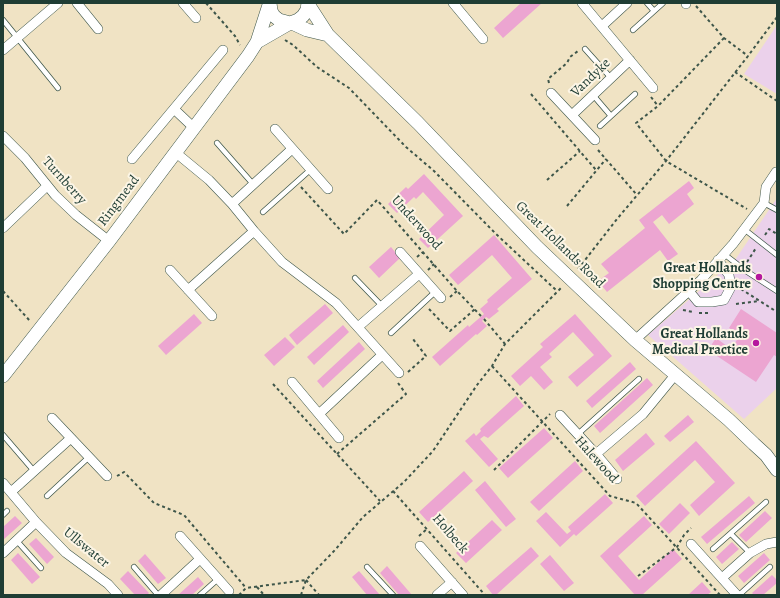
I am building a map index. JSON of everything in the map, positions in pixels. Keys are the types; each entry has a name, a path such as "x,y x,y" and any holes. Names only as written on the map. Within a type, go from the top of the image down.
{"street":[{"path":"3,50 58,3"},
{"path":"77,3 98,28"},
{"path":"183,3 196,18"},
{"path":"453,3 482,39"},
{"name":"Vandyke","path":"582,3 653,88"},
{"name":"Ringmead","path":"3,376 109,240 257,42 270,4"},
{"name":"Great Hollands Road","path":"270,4 271,11 278,20 328,36"},
{"name":"Ringmead","path":"257,42 304,16 308,4"},
{"name":"Great Hollands Road","path":"308,4 328,36 418,123 536,246 635,340 729,420 766,455 777,470"},
{"path":"602,26 621,5"},
{"path":"132,159 223,50"},
{"name":"Vandyke","path":"572,115 630,60"},
{"name":"Vandyke","path":"551,93 594,140"},
{"path":"174,109 193,127"},
{"path":"275,129 328,189"},
{"name":"Turnberry","path":"3,136 25,158 47,186 76,215 109,240"},
{"path":"232,204 292,149"},
{"path":"175,152 209,180 232,204 282,262 336,303 382,355 403,374"},
{"path":"635,340 701,280 721,257 764,203 766,187 776,172"},
{"path":"3,228 47,186"},
{"path":"188,290 254,231"},
{"path":"400,252 438,295"},
{"path":"689,291 698,302 724,300 731,287 729,275 721,257"},
{"path":"170,270 212,316"},
{"path":"358,327 419,274"},
{"path":"318,414 382,355"},
{"name":"Halewood","path":"596,454 643,414 675,375"},
{"path":"292,382 339,438"},
{"name":"Halewood","path":"560,415 617,479"},
{"path":"52,418 107,476"},
{"path":"11,492 71,438"},
{"name":"Ullswater","path":"3,483 36,522 66,553 108,584 118,595"},
{"path":"3,553 36,522"},
{"path":"180,536 229,591"},
{"path":"722,578 750,553 766,544 777,542"},
{"path":"691,544 738,595"},
{"path":"420,546 464,595"},
{"path":"161,595 200,559"},
{"path":"437,595 452,582"}],"lane":[{"path":"647,3 654,11"},
{"path":"633,30 663,3"},
{"path":"3,20 58,88"},
{"path":"585,48 611,78"},
{"path":"600,126 635,94"},
{"path":"593,95 611,116"},
{"path":"217,143 253,184"},
{"path":"263,212 310,170"},
{"path":"764,203 777,210"},
{"path":"744,229 777,255"},
{"path":"721,257 777,291"},
{"path":"354,278 382,306"},
{"path":"391,333 424,303 438,295"},
{"path":"578,434 639,379"},
{"path":"3,435 34,471"},
{"path":"47,496 89,457"},
{"path":"714,549 766,502"},
{"path":"731,534 750,553"},
{"path":"17,541 41,568"},
{"path":"367,566 393,595"},
{"path":"134,567 158,595"},
{"path":"738,595 770,567"},
{"path":"200,595 218,580"}],"path":[{"path":"206,3 235,36 240,45"},
{"path":"689,3 698,7"},
{"path":"697,3 698,7 724,38 748,56"},
{"path":"576,272 666,161 777,17"},
{"path":"724,38 658,106 636,123 666,161 748,210"},
{"path":"284,39 293,45 317,67 329,74 352,92 406,147 434,171 519,256 557,291"},
{"path":"551,93 548,79 567,63 570,57 577,51 585,48"},
{"path":"735,72 777,101"},
{"path":"531,94 596,170"},
{"path":"594,140 596,148 637,195"},
{"path":"547,180 580,151"},
{"path":"567,206 606,159"},
{"name":"Underwood","path":"297,182 344,234 377,200 481,316"},
{"path":"744,270 762,244 769,229 777,234"},
{"path":"301,595 306,580 335,550 363,517 393,491 433,451 477,385 492,366 505,344 563,286"},
{"path":"739,288 777,312"},
{"path":"3,291 31,323"},
{"path":"736,304 760,301"},
{"path":"424,303 450,332 475,309"},
{"path":"484,319 505,344"},
{"path":"337,454 406,394 397,383 403,374 426,356 413,339"},
{"name":"Halewood","path":"492,366 610,496 636,503 677,548"},
{"path":"273,384 381,502"},
{"path":"494,470 554,410 560,415"},
{"path":"107,476 115,478 124,472 154,503 184,515 246,588"},
{"name":"Holbeck","path":"393,491 485,595"},
{"path":"638,576 677,548 684,535 691,528"},
{"path":"677,548 720,595"},
{"path":"239,595 246,588 306,580"},
{"path":"306,580 319,595"},
{"path":"257,587 264,595"}],"shaded area":[{"path":"777,25 777,94 744,74"},
{"path":"777,198 777,388 744,419 648,335 735,260"}],"building":[{"path":"521,3 542,3 503,38 494,28"},
{"path":"424,174 463,216 428,248 419,239 444,215 423,192 416,199 414,197 397,213 388,204 406,187 408,189"},
{"path":"689,181 694,188 687,194 694,204 669,224 662,215 653,222 678,254 668,261 660,250 607,292 598,281 609,273 601,264 645,228 639,220"},
{"path":"494,235 532,279 497,309 499,311 489,319 486,317 482,321 487,326 440,366 432,357 468,325 469,327 484,314 480,309 488,302 487,300 512,278 492,255 458,285 449,275"},
{"path":"391,247 400,258 379,278 369,267"},
{"path":"325,304 333,313 297,345 289,335"},
{"name":"Great Hollands Medical Practice","path":"741,309 777,333 777,357 774,355 756,382 708,350 716,338 731,349 740,335 729,328"},
{"path":"194,314 202,323 166,355 158,346"},
{"path":"575,314 612,356 577,387 568,377 594,355 573,332 549,354 552,357 540,367 553,382 544,390 531,376 520,386 511,376 543,347 540,344"},
{"path":"343,325 349,332 314,365 307,357"},
{"path":"285,337 295,347 274,366 264,355"},
{"path":"359,342 365,349 323,388 317,381"},
{"path":"630,362 636,369 592,408 586,401"},
{"path":"647,378 653,385 600,433 594,426"},
{"path":"516,396 524,406 488,438 484,436 480,439 498,459 489,467 465,441 474,433 476,436 481,431 480,429"},
{"path":"688,415 694,422 670,442 664,436"},
{"path":"544,428 553,438 508,478 499,468"},
{"path":"646,433 655,444 623,471 615,460"},
{"path":"696,441 735,483 699,516 690,505 715,482 695,460 645,506 636,496"},
{"path":"575,461 583,471 539,511 530,502"},
{"path":"464,471 473,481 428,522 419,512"},
{"path":"485,481 516,519 506,527 475,490"},
{"path":"605,494 613,503 576,536 574,534 560,547 536,521 546,512 567,534 571,531 568,527"},
{"path":"749,496 755,503 707,544 701,537"},
{"path":"680,503 690,513 669,534 659,524"},
{"path":"765,511 772,518 746,542 739,535"},
{"path":"15,516 22,523 3,540 3,527"},
{"path":"644,516 652,525 618,556 639,580 673,549 682,559 642,595 635,595 600,556"},
{"path":"492,520 502,530 466,563 456,553"},
{"path":"36,538 54,557 47,564 29,544"},
{"path":"732,542 739,549 722,564 716,557"},
{"path":"531,547 539,556 496,595 493,595 486,586"},
{"path":"18,553 40,577 32,584 11,560"},
{"path":"764,553 770,560 744,583 738,576"},
{"path":"145,554 166,578 158,584 138,561"},
{"path":"550,555 574,583 564,591 540,564"},
{"path":"387,566 412,595 399,595 380,573"},
{"path":"128,571 149,593 147,595 135,595 120,579"},
{"path":"359,571 380,595 367,595 352,577"},
{"path":"772,575 777,580 777,583 763,595 754,595 752,593"},
{"path":"198,577 204,584 192,595 178,595"},
{"path":"702,582 711,592 707,595 688,595"}],"place":[{"name":"Great Hollands Shopping Centre","path":"759,277"},
{"name":"Great Hollands Medical Practice","path":"756,343"}]}
